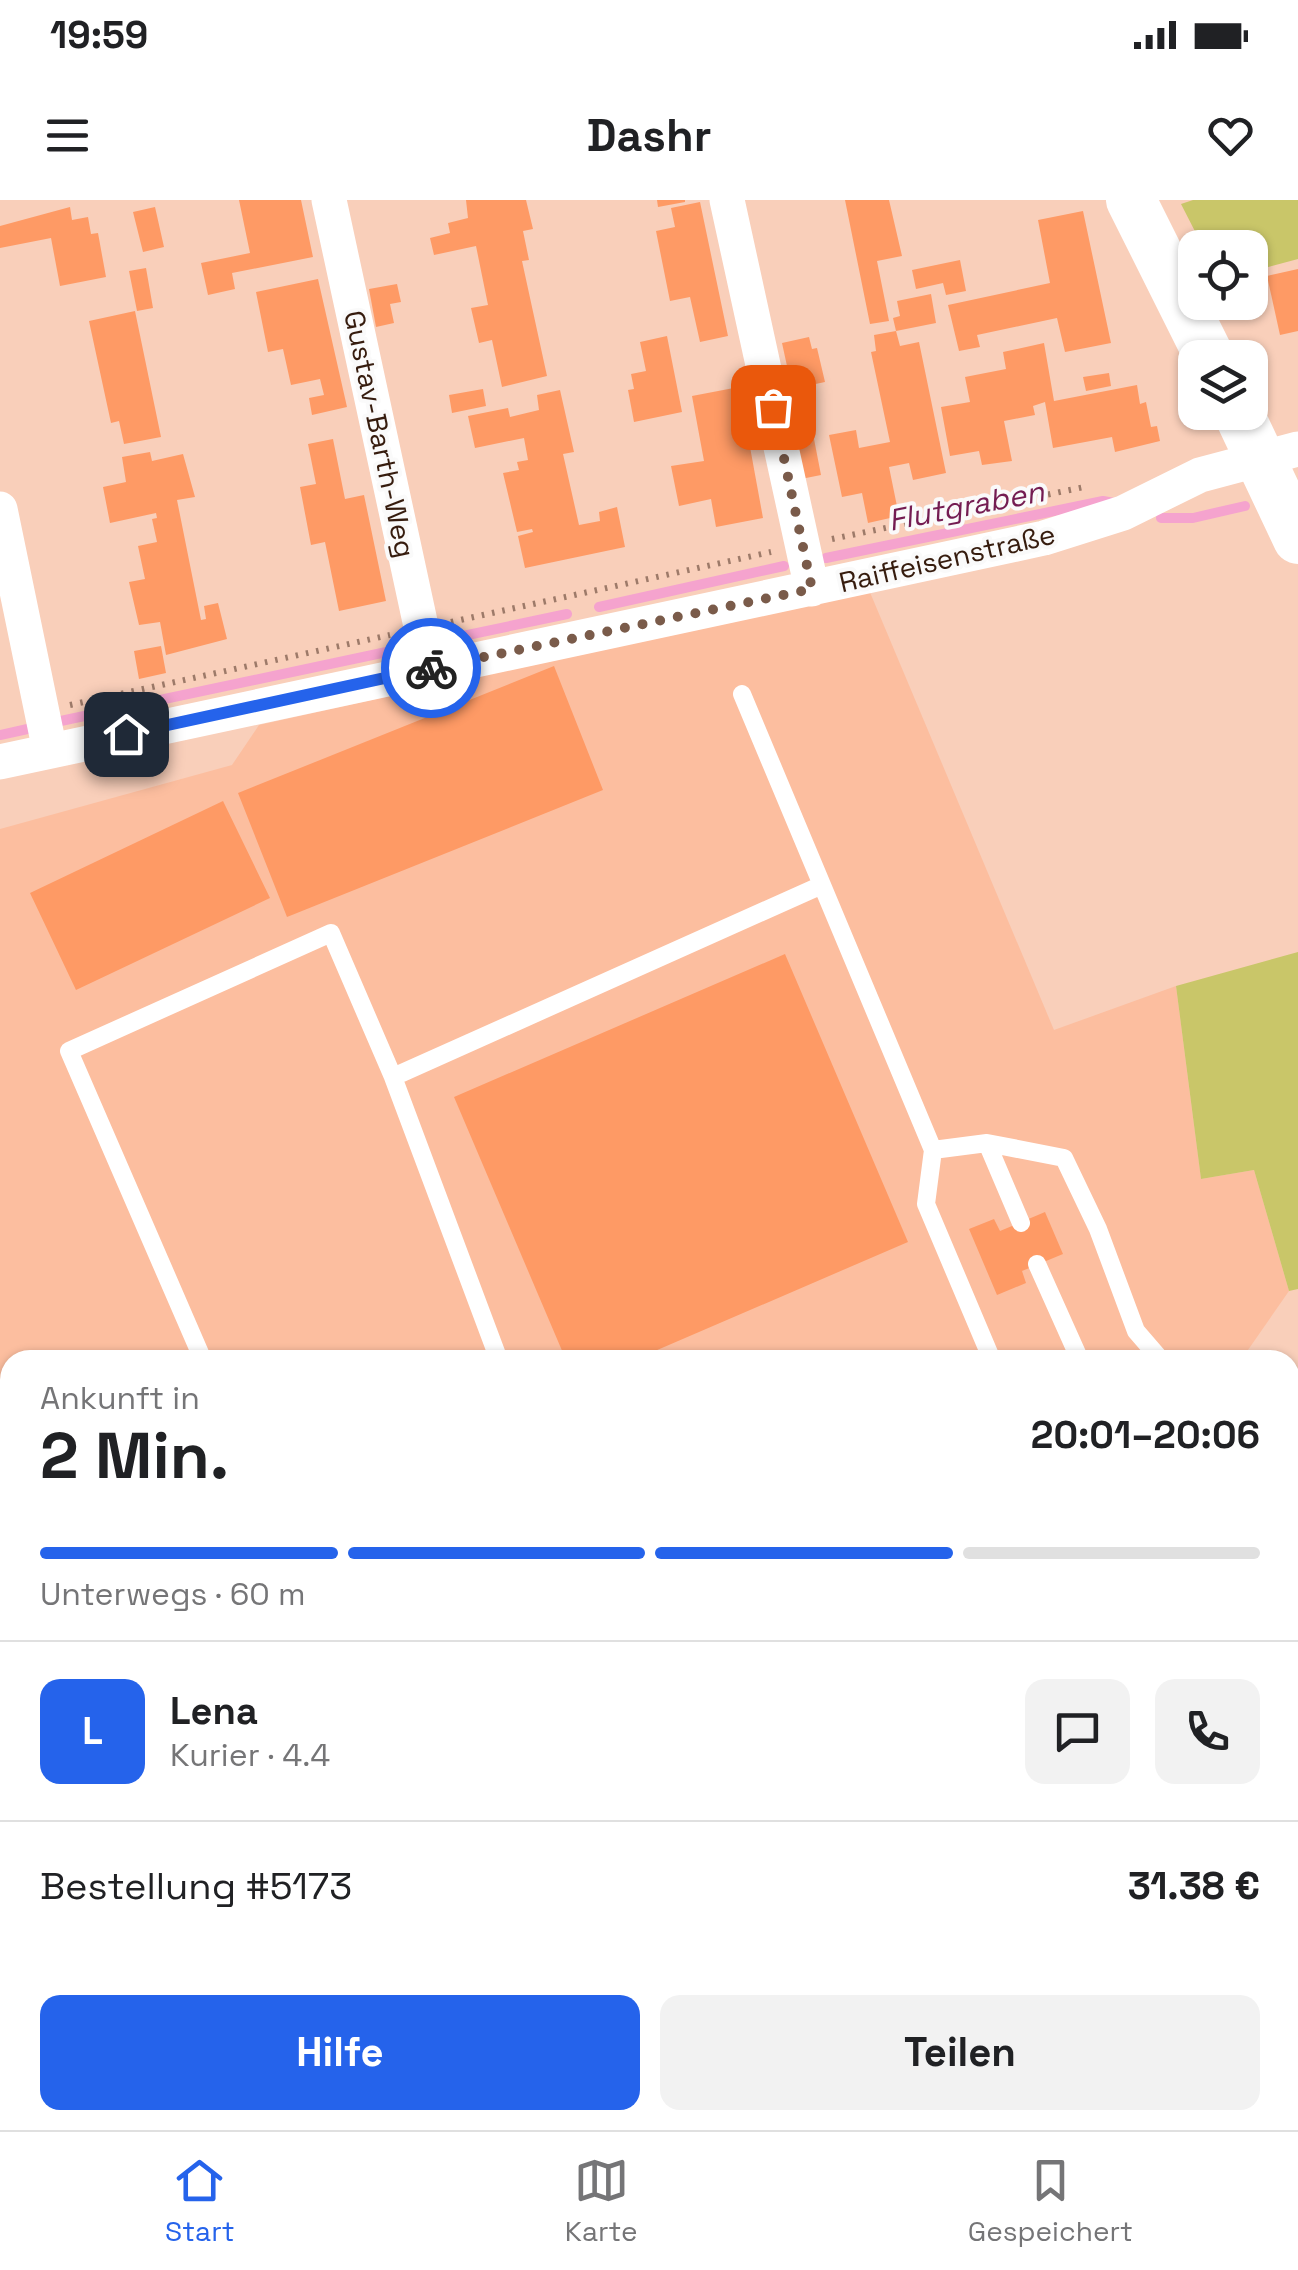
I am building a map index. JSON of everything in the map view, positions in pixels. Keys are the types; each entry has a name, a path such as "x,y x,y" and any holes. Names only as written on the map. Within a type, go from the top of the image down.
{"street":[{"name":"Gustav-Barth-Weg","path":"329,200 430,668"},
{"path":"727,200 812,589"},
{"path":"1131,200 1201,340"},
{"path":"1256,430 1280,454 1298,539"},
{"name":"Raiffeisenstraße","path":"0,762 1044,538 1123,513 1200,475 1280,454"},
{"path":"0,509 50,751"}],"lane":[{"path":"742,694 933,1150 926,1204 988,1350"},
{"path":"393,1076 822,885"},
{"path":"199,1350 69,1051 331,932 393,1076 495,1350"},
{"path":"933,1150 987,1143 1064,1158 1098,1229 1136,1332 1153,1350"},
{"path":"987,1143 1021,1222"},
{"path":"1038,1264 1076,1350"}],"path":[{"path":"42,711 803,544 1107,482"}],"shaded area":[{"path":"1193,200 1298,200 1298,259 1268,267 1268,230 1194,230 1181,204"},
{"path":"869,590 1054,1030 1176,986 1201,1179 1254,1170 1289,1291 1248,1350 0,1350 0,829 232,765 259,725"},
{"path":"1298,952 1298,1289 1289,1291 1254,1170 1201,1179 1176,986"}],"building":[{"path":"239,200 301,200 313,257 232,273 235,289 208,295 201,263 250,253"},
{"path":"466,200 526,200 533,229 523,231 529,260 522,261 547,376 502,387 492,340 479,343 471,308 488,305 476,246 434,255 430,238 450,233 448,223 468,218"},
{"path":"657,200 685,200 685,202 658,207"},
{"path":"845,200 889,200 902,256 877,261 889,321 870,324"},
{"path":"700,202 728,336 700,342 690,297 670,301 656,231 675,227 671,208"},
{"path":"70,207 72,220 88,217 91,234 98,233 106,277 60,286 51,238 0,248 0,226"},
{"path":"155,207 164,247 143,252 133,212"},
{"path":"1083,211 1111,343 1065,352 1057,318 977,335 980,347 959,351 948,305 1050,283 1038,220"},
{"path":"960,260 966,291 946,295 943,283 916,289 912,270"},
{"path":"146,268 153,308 137,311 129,271"},
{"path":"1298,269 1298,331 1280,335 1268,276"},
{"path":"318,279 347,407 312,415 309,398 324,395 320,379 291,385 283,349 268,352 256,292"},
{"path":"397,284 401,302 390,304 394,323 376,327 369,289"},
{"path":"931,294 936,323 896,331 893,318 900,316 897,301"},
{"path":"135,311 161,437 124,444 119,421 111,423 89,321"},
{"path":"896,331 900,346 919,342 946,473 913,480 909,463 889,467 899,516 868,523 862,493 842,497 829,435 856,430 859,448 890,442 871,352 876,351 874,335"},
{"path":"667,336 682,412 634,422 628,390 634,389 631,374 646,371 640,342"},
{"path":"809,337 812,349 817,348 825,382 792,389 782,343"},
{"path":"1044,343 1054,401 1137,385 1140,404 1146,402 1151,427 1157,426 1160,441 1115,452 1112,437 1053,448 1045,402 1033,406 1035,415 1004,421 1012,461 982,465 979,451 950,456 941,407 970,402 965,377 1006,369 1003,352"},
{"path":"1109,373 1111,386 1086,391 1083,377"},
{"path":"739,387 763,518 716,527 711,499 679,506 671,466 704,461 692,396"},
{"path":"483,389 486,406 452,413 449,395"},
{"path":"560,390 574,452 563,454 579,525 600,521 599,512 617,507 625,547 525,568 518,536 533,532 517,532 503,473 519,470 517,462 528,460 524,438 475,448 468,416 508,408 510,417 539,410 537,395"},
{"path":"333,439 345,499 364,495 386,601 339,611 325,542 311,545 300,487 316,484 308,444"},
{"path":"814,439 821,475 801,479 794,443"},
{"path":"150,452 152,461 183,454 195,497 177,500 201,620 206,619 204,606 218,603 227,639 166,655 160,622 139,625 129,582 145,579 138,546 157,542 152,519 157,518 156,513 110,523 103,487 126,482 122,457"},
{"path":"161,646 166,673 139,679 134,651"},
{"path":"554,666 603,790 287,917 238,793"},
{"path":"223,801 270,898 76,990 30,893"},
{"path":"785,954 908,1242 657,1350 562,1350 454,1097"},
{"path":"1045,1212 1063,1254 1022,1271 1026,1283 997,1295 969,1229 994,1219 1000,1231"}],"waterway":[{"name":"Flutgraben","path":"826,558 1103,501 1114,503"},
{"name":"Flutgraben","path":"1161,518 1193,518 1245,506"},
{"name":"Flutgraben","path":"599,607 784,566"},
{"name":"Flutgraben","path":"439,641 567,614"},
{"name":"Flutgraben","path":"56,722 410,647"},
{"name":"Flutgraben","path":"0,735 32,728"}],"way so far":[{"path":"431,668 812,589 773,407"}],"route":[{"path":"126,734 431,668"}]}
